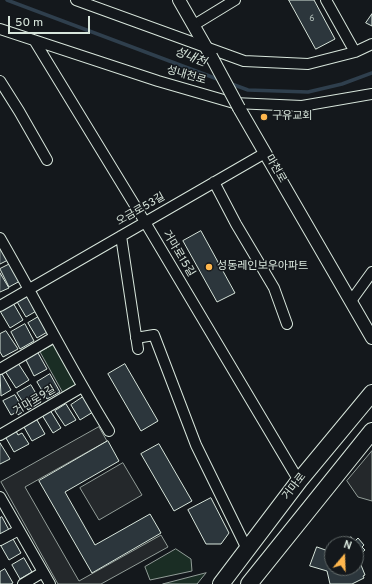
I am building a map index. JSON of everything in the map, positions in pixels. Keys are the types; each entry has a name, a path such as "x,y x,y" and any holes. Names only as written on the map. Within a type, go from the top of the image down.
{"main road":[{"name":"거마로","path":"221,584 299,481 372,393"},
{"path":"249,584 372,431"}],"street":[{"path":"76,0 209,52 244,61 308,64 355,52 372,44"},
{"name":"마천로","path":"179,0 194,24 239,108 372,338"},
{"path":"194,24 235,0"},
{"path":"326,0 355,52"},
{"name":"성내천로","path":"0,29 158,81 234,103 302,106 372,94"},
{"name":"거마로15길","path":"34,40 145,222 299,481"},
{"path":"0,82 19,111 47,160"},
{"name":"오금로53길","path":"0,306 265,152"},
{"path":"214,182 236,224 274,288 287,324"},
{"path":"121,236 138,349"},
{"path":"0,238 29,288 82,387 109,431"},
{"path":"351,301 372,272"},
{"path":"136,338 154,336 196,446 247,549"},
{"path":"0,369 54,337"},
{"name":"거마로9길","path":"0,435 82,387"},
{"path":"0,497 50,584"},
{"path":"0,540 19,530"},
{"path":"23,584 43,572"}],"green space":[{"path":"55,344 78,384 63,393 40,352"},
{"path":"176,549 191,559 192,571 150,580 145,567"},
{"path":"206,573 197,584 163,584"}],"shaded area":[{"path":"99,427 107,441 25,487 79,581 161,535 168,547 101,584 58,584 1,482"},
{"path":"372,451 372,501 358,497 347,481"},
{"path":"123,463 142,495 99,520 80,488"}],"building":[{"path":"289,0 314,0 335,39 316,49"},
{"path":"372,14 372,26 366,23"},
{"name":"성동레인보우아파트","path":"201,231 235,293 217,302 183,241"},
{"path":"0,246 8,260 0,264"},
{"path":"10,264 20,281 9,287 0,269"},
{"path":"0,273 9,288 0,292"},
{"path":"28,293 38,310 26,317 16,300"},
{"path":"12,301 23,320 10,328 0,311"},
{"path":"40,316 49,331 37,338 28,323"},
{"path":"25,324 34,341 20,349 11,332"},
{"path":"6,331 18,349 3,357 0,352 0,334"},
{"path":"38,353 47,369 34,376 26,360"},
{"path":"18,363 29,380 16,388 5,371"},
{"path":"125,364 158,421 141,431 108,374"},
{"path":"2,374 11,390 1,396 0,375"},
{"path":"50,374 60,392 47,399 37,382"},
{"path":"31,385 41,402 28,410 17,393"},
{"path":"15,395 24,411 18,415 17,412 11,415 3,401"},
{"path":"83,397 93,412 80,420 71,405"},
{"path":"66,404 76,420 65,426 55,411"},
{"path":"50,410 61,428 53,433 42,415"},
{"path":"37,420 45,434 32,441 24,427"},
{"path":"16,431 18,435 22,433 29,444 14,452 6,438"},
{"path":"108,441 119,461 65,492 95,545 150,514 161,533 92,573 39,481"},
{"path":"0,443 10,459 0,464"},
{"path":"159,444 192,501 174,511 141,454"},
{"path":"211,498 229,533 221,544 206,544 188,510"},
{"path":"2,517 9,530 0,535 0,518"},
{"path":"13,539 21,553 9,560 1,546"},
{"path":"317,547 324,550 324,570 310,566"},
{"path":"24,558 32,572 20,579 12,565"},
{"path":"5,569 13,583 11,584 0,584 0,572"},
{"path":"328,576 363,576 364,578 352,584 330,584"}],"waterway":[{"name":"성내천","path":"7,0 220,80"},
{"name":"성내천","path":"229,83 248,90 308,92 342,84 372,73"}],"place":[{"name":"구유교회","path":"264,117"},
{"name":"성동레인보우아파트","path":"209,267"}]}
